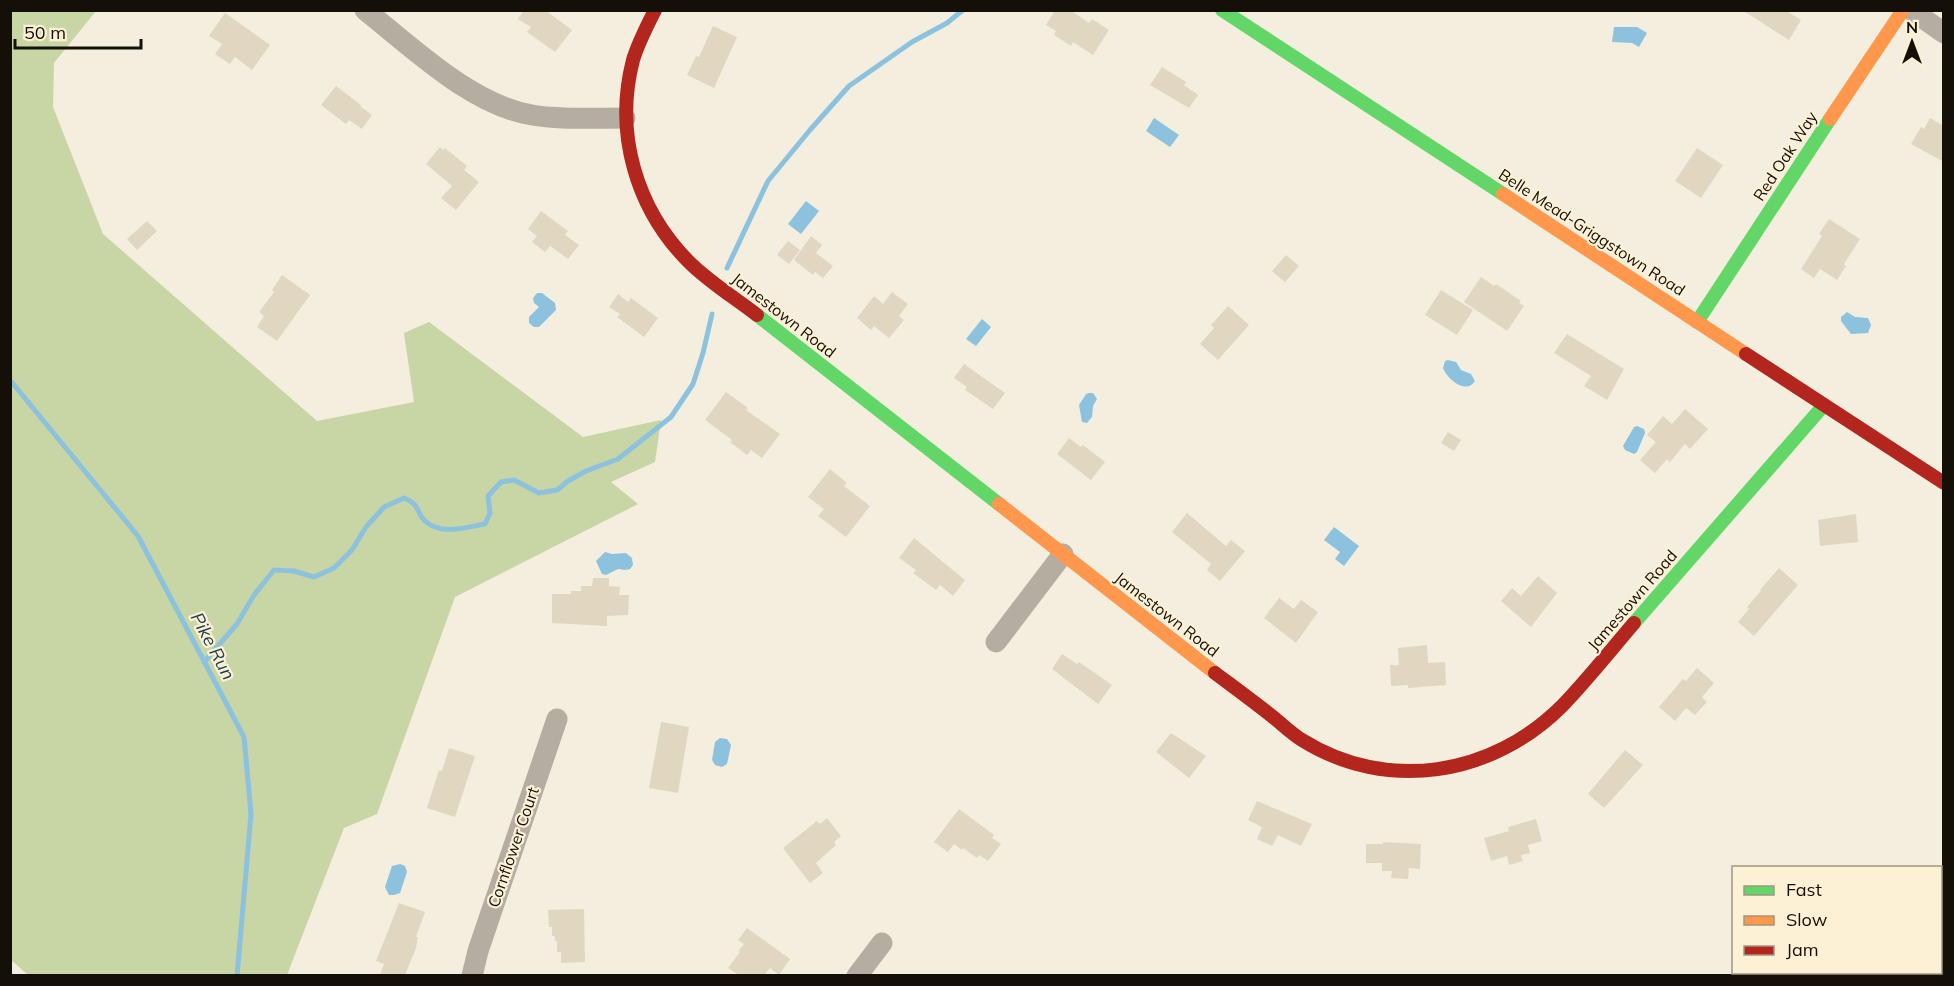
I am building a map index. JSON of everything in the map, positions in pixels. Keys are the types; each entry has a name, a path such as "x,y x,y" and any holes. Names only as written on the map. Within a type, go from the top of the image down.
{"street":[{"path":"365,10 452,79 476,95 504,107 530,115 559,118 625,118"},
{"name":"Jamestown Road","path":"655,10 633,62 625,118 629,149 645,199 657,223 690,263 1302,740 1354,764 1381,770 1408,772 1463,766 1517,743 1540,726 1561,707 1824,405"},
{"name":"Belle Mead-Griggstown Road","path":"1222,10 1944,483"},
{"name":"Red Oak Way","path":"1697,322 1903,10"},
{"path":"1911,10 1944,33"},
{"path":"996,642 1063,554"},
{"name":"Cornflower Court","path":"472,975 556,719"},
{"path":"856,975 882,943"}],"green space":[{"path":"11,10 96,11 54,63 53,107 103,234 317,421 414,402 404,333 429,322 583,437 661,420 655,462 611,482 638,504 455,597 377,814 344,828 287,975 28,975 11,960"}],"water":[{"path":"1614,27 1637,27 1647,33 1639,47 1632,43 1612,42"},
{"path":"1154,118 1179,135 1170,147 1146,131"},
{"path":"806,201 819,211 801,234 788,224"},
{"path":"537,293 542,293 555,303 556,310 539,327 534,327 529,323 529,317 539,307 534,303 533,298"},
{"path":"1847,312 1855,317 1868,318 1871,325 1868,333 1851,334 1841,321 1841,317"},
{"path":"982,319 991,327 976,346 966,339"},
{"path":"1445,361 1456,362 1461,370 1471,374 1475,381 1471,385 1462,386 1453,381 1443,368"},
{"path":"1089,393 1093,393 1097,399 1093,406 1092,417 1087,423 1082,422 1079,405"},
{"path":"1634,427 1644,429 1645,433 1634,454 1625,450 1623,446"},
{"path":"1334,527 1359,546 1344,566 1335,559 1340,552 1324,540"},
{"path":"605,552 626,553 632,558 633,565 630,569 618,569 606,575 602,574 596,561"},
{"path":"720,738 727,739 731,745 727,764 722,767 715,765 712,760 715,742"},
{"path":"400,864 405,866 407,872 400,893 389,895 385,887 392,866"}],"building":[{"path":"524,10 545,10 572,30 555,52 527,32 531,27 518,19"},
{"path":"1055,10 1070,10 1089,23 1092,19 1109,30 1093,55 1073,42 1071,46 1054,35 1056,31 1046,25"},
{"path":"1742,10 1785,10 1801,20 1789,40"},
{"path":"225,13 270,45 252,70 235,57 230,64 215,54 222,44 209,36"},
{"path":"713,26 737,37 714,88 687,75 696,56 699,57"},
{"path":"1162,67 1186,82 1184,85 1198,95 1189,108 1150,85"},
{"path":"336,86 372,115 362,129 349,120 346,124 321,105"},
{"path":"1930,118 1944,126 1944,162 1911,144 1921,127 1924,129"},
{"path":"440,147 443,150 445,148 467,166 464,170 479,182 456,210 441,198 452,186 426,164"},
{"path":"1697,148 1723,165 1701,198 1675,181"},
{"path":"541,211 568,231 565,235 579,245 568,259 550,246 545,252 532,242 537,236 528,229"},
{"path":"1829,219 1860,239 1837,280 1820,269 1814,278 1801,269 1822,236 1819,234"},
{"path":"147,221 157,231 137,250 127,239"},
{"path":"811,236 822,245 816,253 833,266 823,278 815,272 813,275 794,260"},
{"path":"788,241 800,250 789,264 777,255"},
{"path":"1286,255 1299,266 1285,282 1272,271"},
{"path":"282,275 310,295 277,341 257,327 264,316 259,312 274,292 272,290"},
{"path":"1481,277 1494,286 1496,284 1521,301 1519,303 1524,306 1507,331 1464,302"},
{"path":"1441,290 1473,310 1457,335 1425,315"},
{"path":"892,292 908,304 899,316 904,320 889,338 874,326 871,330 857,318 874,296 883,304"},
{"path":"618,294 628,302 631,298 658,318 644,337 617,317 620,314 609,307"},
{"path":"1228,306 1249,325 1218,360 1200,344 1214,328 1211,325"},
{"path":"1567,334 1624,369 1607,400 1584,386 1591,376 1554,353"},
{"path":"964,364 1005,393 993,409 965,390 967,387 954,378"},
{"path":"726,392 748,408 746,410 780,434 762,458 751,450 747,455 730,442 732,440 705,420"},
{"path":"1685,409 1708,429 1690,449 1685,444 1670,462 1667,459 1655,473 1640,460 1656,442 1647,435 1663,416 1672,424"},
{"path":"1448,432 1461,440 1454,451 1441,443"},
{"path":"1069,438 1081,447 1083,445 1105,462 1091,480 1057,454"},
{"path":"830,469 847,483 844,486 870,506 846,537 818,516 824,509 808,497"},
{"path":"1187,513 1226,546 1231,540 1245,551 1220,581 1207,570 1211,564 1172,532"},
{"path":"1856,514 1858,542 1820,546 1818,520"},
{"path":"914,538 965,580 953,596 940,585 936,590 913,573 916,570 899,558"},
{"path":"1779,568 1798,585 1754,636 1738,622 1749,609 1747,607"},
{"path":"1538,576 1557,593 1531,627 1501,601 1512,588 1521,596"},
{"path":"593,578 609,578 609,586 620,587 619,595 629,595 628,615 607,616 607,626 552,623 552,594 571,594 571,591 581,591 581,586 592,586"},
{"path":"1279,598 1294,609 1301,600 1318,612 1296,643 1264,618"},
{"path":"1427,645 1428,663 1445,662 1446,685 1408,688 1408,685 1391,686 1390,665 1399,665 1398,648"},
{"path":"1062,654 1077,664 1079,662 1112,685 1098,704 1052,669"},
{"path":"1697,668 1714,683 1702,697 1707,702 1695,715 1686,708 1675,721 1659,707 1683,679 1686,681"},
{"path":"661,722 689,727 678,793 649,788"},
{"path":"1171,733 1206,756 1189,778 1156,752"},
{"path":"449,748 475,756 455,817 427,808 439,770 442,771"},
{"path":"1625,750 1643,765 1604,808 1588,794"},
{"path":"1257,801 1312,824 1301,846 1278,835 1272,846 1257,839 1262,827 1248,820"},
{"path":"959,809 994,835 992,838 1001,844 988,861 979,855 977,858 954,844 948,852 934,842"},
{"path":"827,818 841,836 834,842 836,845 816,863 823,873 810,883 783,848 817,821 820,824"},
{"path":"1536,819 1542,841 1528,845 1530,853 1521,855 1523,861 1509,865 1507,856 1491,861 1484,838 1509,831 1508,827"},
{"path":"1383,842 1421,844 1420,869 1409,868 1408,879 1391,878 1392,871 1382,871 1382,863 1366,863 1366,844 1383,844"},
{"path":"399,903 425,912 416,937 418,937 416,948 405,975 380,975 384,964 376,961"},
{"path":"584,909 585,962 561,963 561,952 557,952 557,941 555,941 555,936 552,936 552,927 549,927 548,910"},
{"path":"747,928 790,959 779,975 770,968 764,975 739,975 728,968 744,944 738,940"}],"waterway":[{"path":"727,268 768,181 849,86 912,42 947,23 963,10"},
{"path":"204,662 237,624 254,595 274,570 294,571 314,577 334,568 352,550 366,527 384,507 404,498 416,506 431,526 454,529 485,524 490,513 488,496 501,482 514,480 539,493 557,490 586,471 618,459 671,417 693,384 712,314"},
{"name":"Pike Run","path":"10,380 138,536 244,737 251,814 237,976"}],"traffic: fast":[{"path":"1222,10 1503,194"},
{"path":"1697,322 1830,119"},
{"path":"757,315 999,504"},
{"path":"1634,623 1824,405"}],"traffic: slow":[{"path":"1830,119 1903,10"},
{"path":"1503,194 1746,354"},
{"path":"999,504 1215,673"}],"traffic: jam":[{"path":"655,10 635,54 628,87 626,115 628,142 634,168 655,218 671,241 697,269 757,315"},
{"path":"1746,354 1944,483"},
{"path":"1215,673 1298,738 1335,757 1369,767 1403,771 1438,769 1471,761 1504,748 1534,730 1562,706 1634,623"}]}
